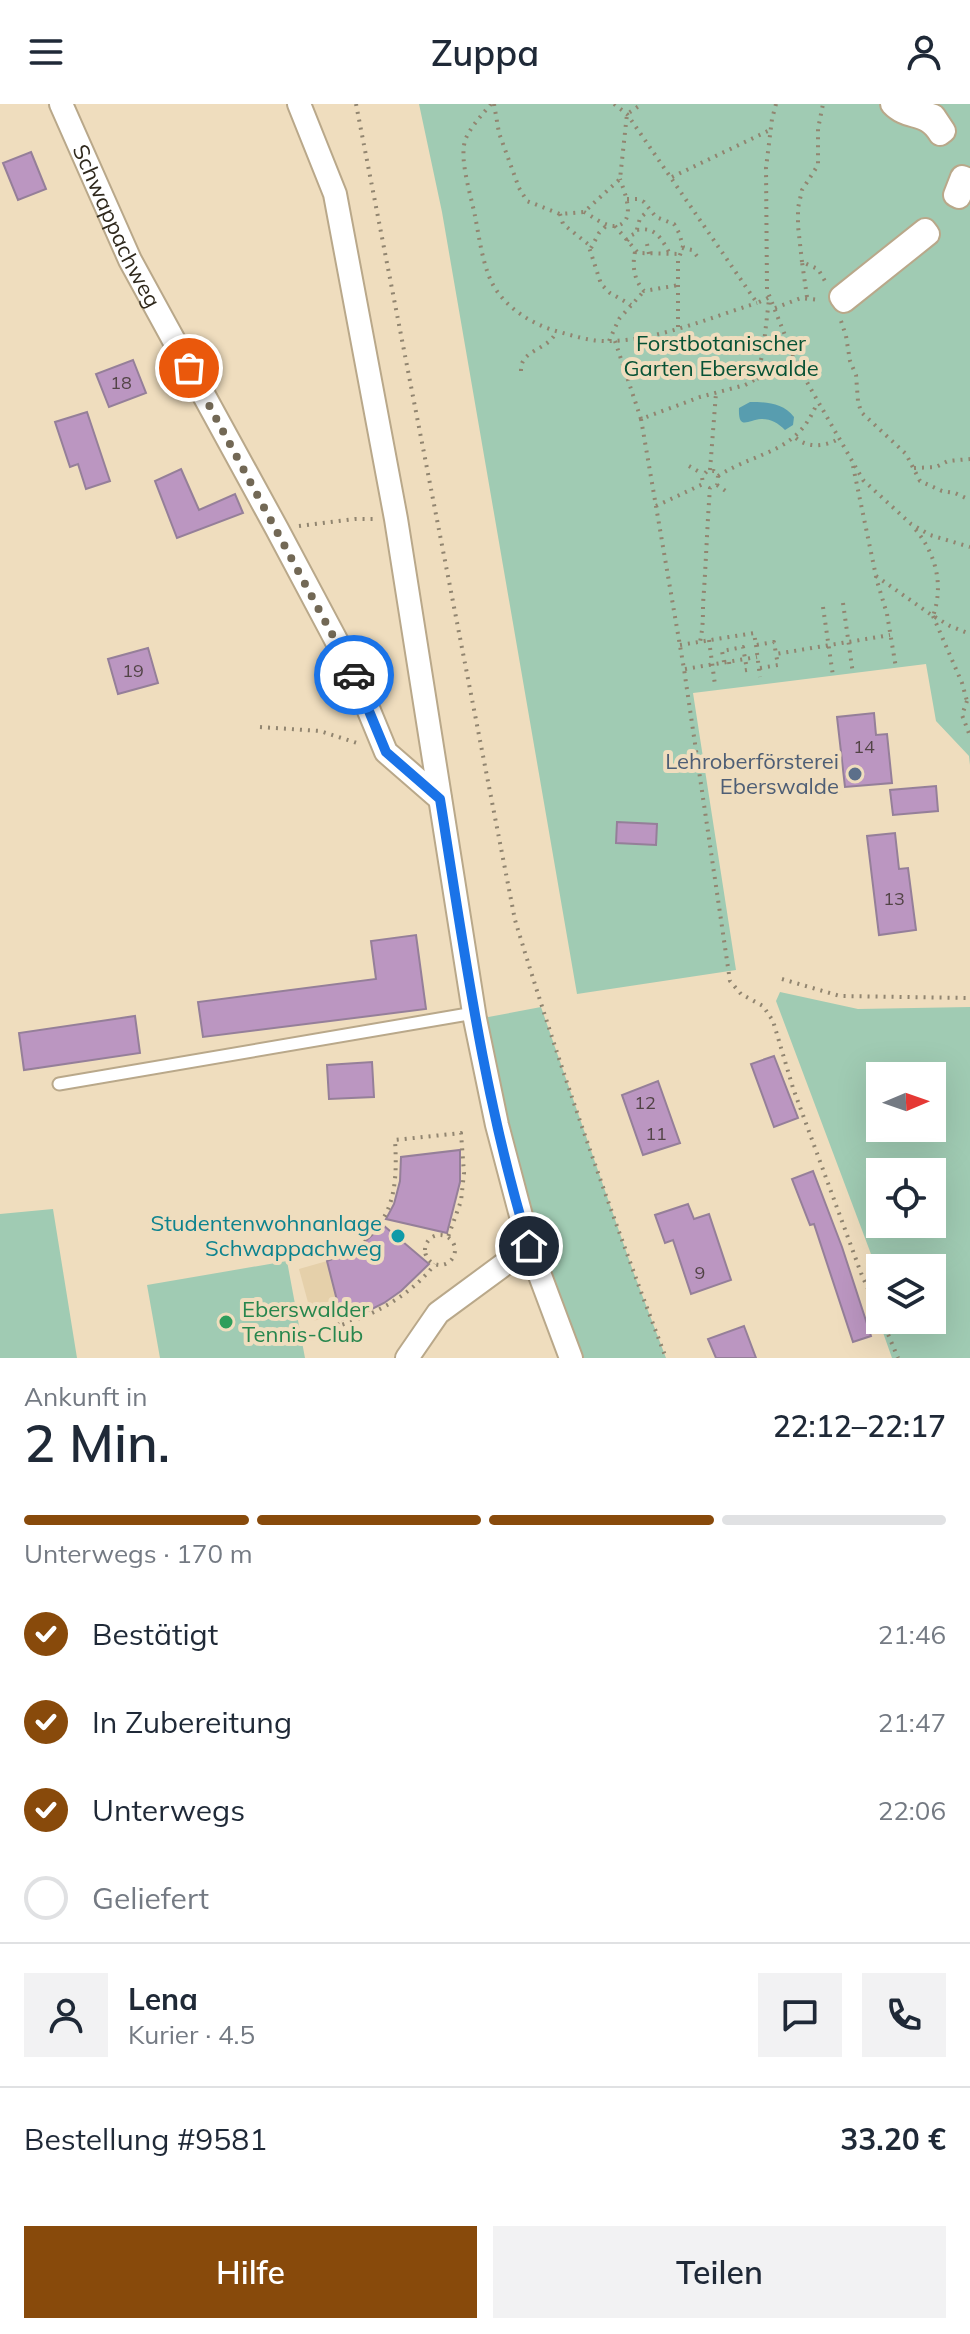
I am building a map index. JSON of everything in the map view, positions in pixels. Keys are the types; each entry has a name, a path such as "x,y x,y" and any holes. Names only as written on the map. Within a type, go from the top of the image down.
{"street":[{"name":"Schwappachweg","path":"61,104 130,260 353,672 386,752 440,799"},
{"path":"299,104 335,194 396,519 474,1013 497,1125 529,1246 571,1358"},
{"path":"892,104 899,110 931,121 940,134 944,131 934,116 899,104"},
{"path":"407,1358 438,1313 529,1246"}],"lane":[{"path":"59,1084 474,1013"}],"path":[{"path":"356,104 515,920 541,1007 666,1358"},
{"path":"493,104 499,133 519,188 527,201 560,214 584,212 615,226 630,238 635,252 635,272 644,291"},
{"path":"493,104 474,124 463,148 490,280 519,313 539,326 587,339 612,341 678,327 770,297"},
{"path":"614,104 627,114 757,303"},
{"path":"627,114 642,104"},
{"path":"776,104 766,168 767,282 770,297 794,359 853,464 863,480 923,538 936,566 939,584 933,616 969,702 962,715 970,736"},
{"path":"807,298 798,208 802,190 818,165 818,129 823,104"},
{"path":"615,226 627,214 629,207 620,179 627,114"},
{"path":"671,178 770,130"},
{"path":"584,212 620,179"},
{"path":"627,199 644,202 656,217 674,224 682,241 678,327"},
{"path":"630,238 637,230 640,218 649,210"},
{"path":"560,214 563,224 586,240 601,284 631,305"},
{"path":"590,250 608,224"},
{"path":"637,230 647,229 656,234 670,254"},
{"path":"647,244 649,254"},
{"path":"635,252 670,254 692,250 697,256"},
{"path":"802,262 818,269 824,278 846,336 861,412 906,454 920,481 970,500"},
{"path":"679,285 644,291 616,323 612,341 641,419 684,669 730,981 741,994 763,1006 773,1021 793,1088 866,1284"},
{"path":"756,379 770,297"},
{"path":"775,308 807,298 833,302"},
{"path":"521,371 522,360 550,343 557,331"},
{"path":"641,419 745,385 794,359"},
{"path":"710,470 716,393"},
{"path":"718,476 796,438 809,422 817,403"},
{"path":"796,438 806,445 831,443 838,439"},
{"path":"913,468 936,467 948,461 970,459"},
{"path":"853,464 896,668"},
{"path":"689,466 703,474"},
{"path":"703,474 710,470"},
{"path":"710,470 718,476"},
{"path":"703,474 703,484"},
{"path":"717,485 718,476"},
{"path":"655,506 703,484"},
{"path":"703,484 710,488"},
{"path":"710,488 717,485"},
{"path":"717,485 730,494"},
{"path":"700,642 705,618 710,488"},
{"path":"277,529 355,519 396,519"},
{"path":"911,524 930,535 970,547"},
{"path":"876,576 933,616 970,634"},
{"path":"843,603 853,674"},
{"path":"823,607 833,676"},
{"path":"680,645 754,633 760,677"},
{"path":"776,654 890,635"},
{"path":"709,640 715,685"},
{"path":"756,645 774,642 778,665 759,669"},
{"path":"730,670 730,650 743,647 747,670 741,671"},
{"path":"684,669 757,657"},
{"path":"260,727 320,731 359,744"},
{"path":"782,979 840,996 970,998"},
{"path":"327,1257 366,1238 383,1218 397,1180 395,1140 461,1133 464,1173 461,1201 448,1237"},
{"path":"438,1235 448,1237 455,1249 452,1258 445,1264 430,1261 425,1253 427,1243 438,1235"},
{"path":"335,1315 338,1326 367,1317 410,1290 435,1264"},
{"path":"888,1334 898,1358"}],"shaded area":[{"path":"327,1261 341,1314 313,1321 299,1269"}],"green space":[{"name":"Forstbotanischer Garten Eberswalde","path":"419,104 970,104 970,765 969,756 936,721 926,664 693,693 736,970 577,994 442,212"},
{"path":"780,992 858,1009 970,1007 970,1358 892,1358 884,1334 946,1334 946,1254 871,1254 776,1001"},
{"path":"541,1007 666,1358 579,1358 563,1316 524,1190 483,1018"},
{"path":"53,1209 77,1358 0,1358 0,1214"},
{"name":"Eberswalder Tennis-Club","path":"287,1261 305,1358 160,1358 147,1285"}],"water":[{"path":"750,402 780,406 794,417 793,425 785,430 768,420 742,422 739,408"}],"building":[{"path":"31,152 46,189 18,200 3,163"},
{"path":"133,360 146,393 109,407 96,374"},
{"path":"87,412 110,481 86,489 78,464 70,467 55,422"},
{"path":"181,469 199,510 235,494 243,513 177,538 155,481"},
{"path":"148,648 158,683 118,694 108,659"},
{"path":"874,713 876,735 887,734 892,783 845,787 837,717"},
{"path":"936,786 938,811 893,815 890,790"},
{"path":"617,822 657,824 656,845 616,843"},
{"path":"895,833 899,869 908,868 916,930 879,935 867,836"},
{"path":"416,935 426,1009 203,1037 198,1002 376,979 371,941"},
{"path":"135,1016 140,1053 24,1070 19,1033"},
{"path":"774,1056 798,1118 774,1127 751,1064"},
{"path":"372,1062 374,1097 329,1099 327,1065"},
{"path":"658,1081 680,1143 643,1155 622,1095"},
{"path":"460,1150 460,1182 447,1233 386,1219 400,1181 401,1157"},
{"path":"813,1171 866,1321 866,1334 871,1336 853,1342 814,1224 810,1225 792,1179"},
{"path":"688,1204 694,1219 709,1214 731,1280 691,1294 673,1240 665,1243 655,1215"},
{"path":"383,1225 429,1264 384,1303 342,1320 327,1261 356,1250"},
{"path":"744,1326 756,1358 716,1358 708,1339"}],"way so far":[{"path":"189,368 354,675"}],"place":[{"name":"Lehroberförsterei Eberswalde","path":"855,774"},
{"name":"Studentenwohnanlage Schwappachweg","path":"398,1236"},
{"name":"Eberswalder Tennis-Club","path":"226,1322"}],"route":[{"path":"354,675 386,752 440,799 475,1019 497,1125 529,1246"}]}
